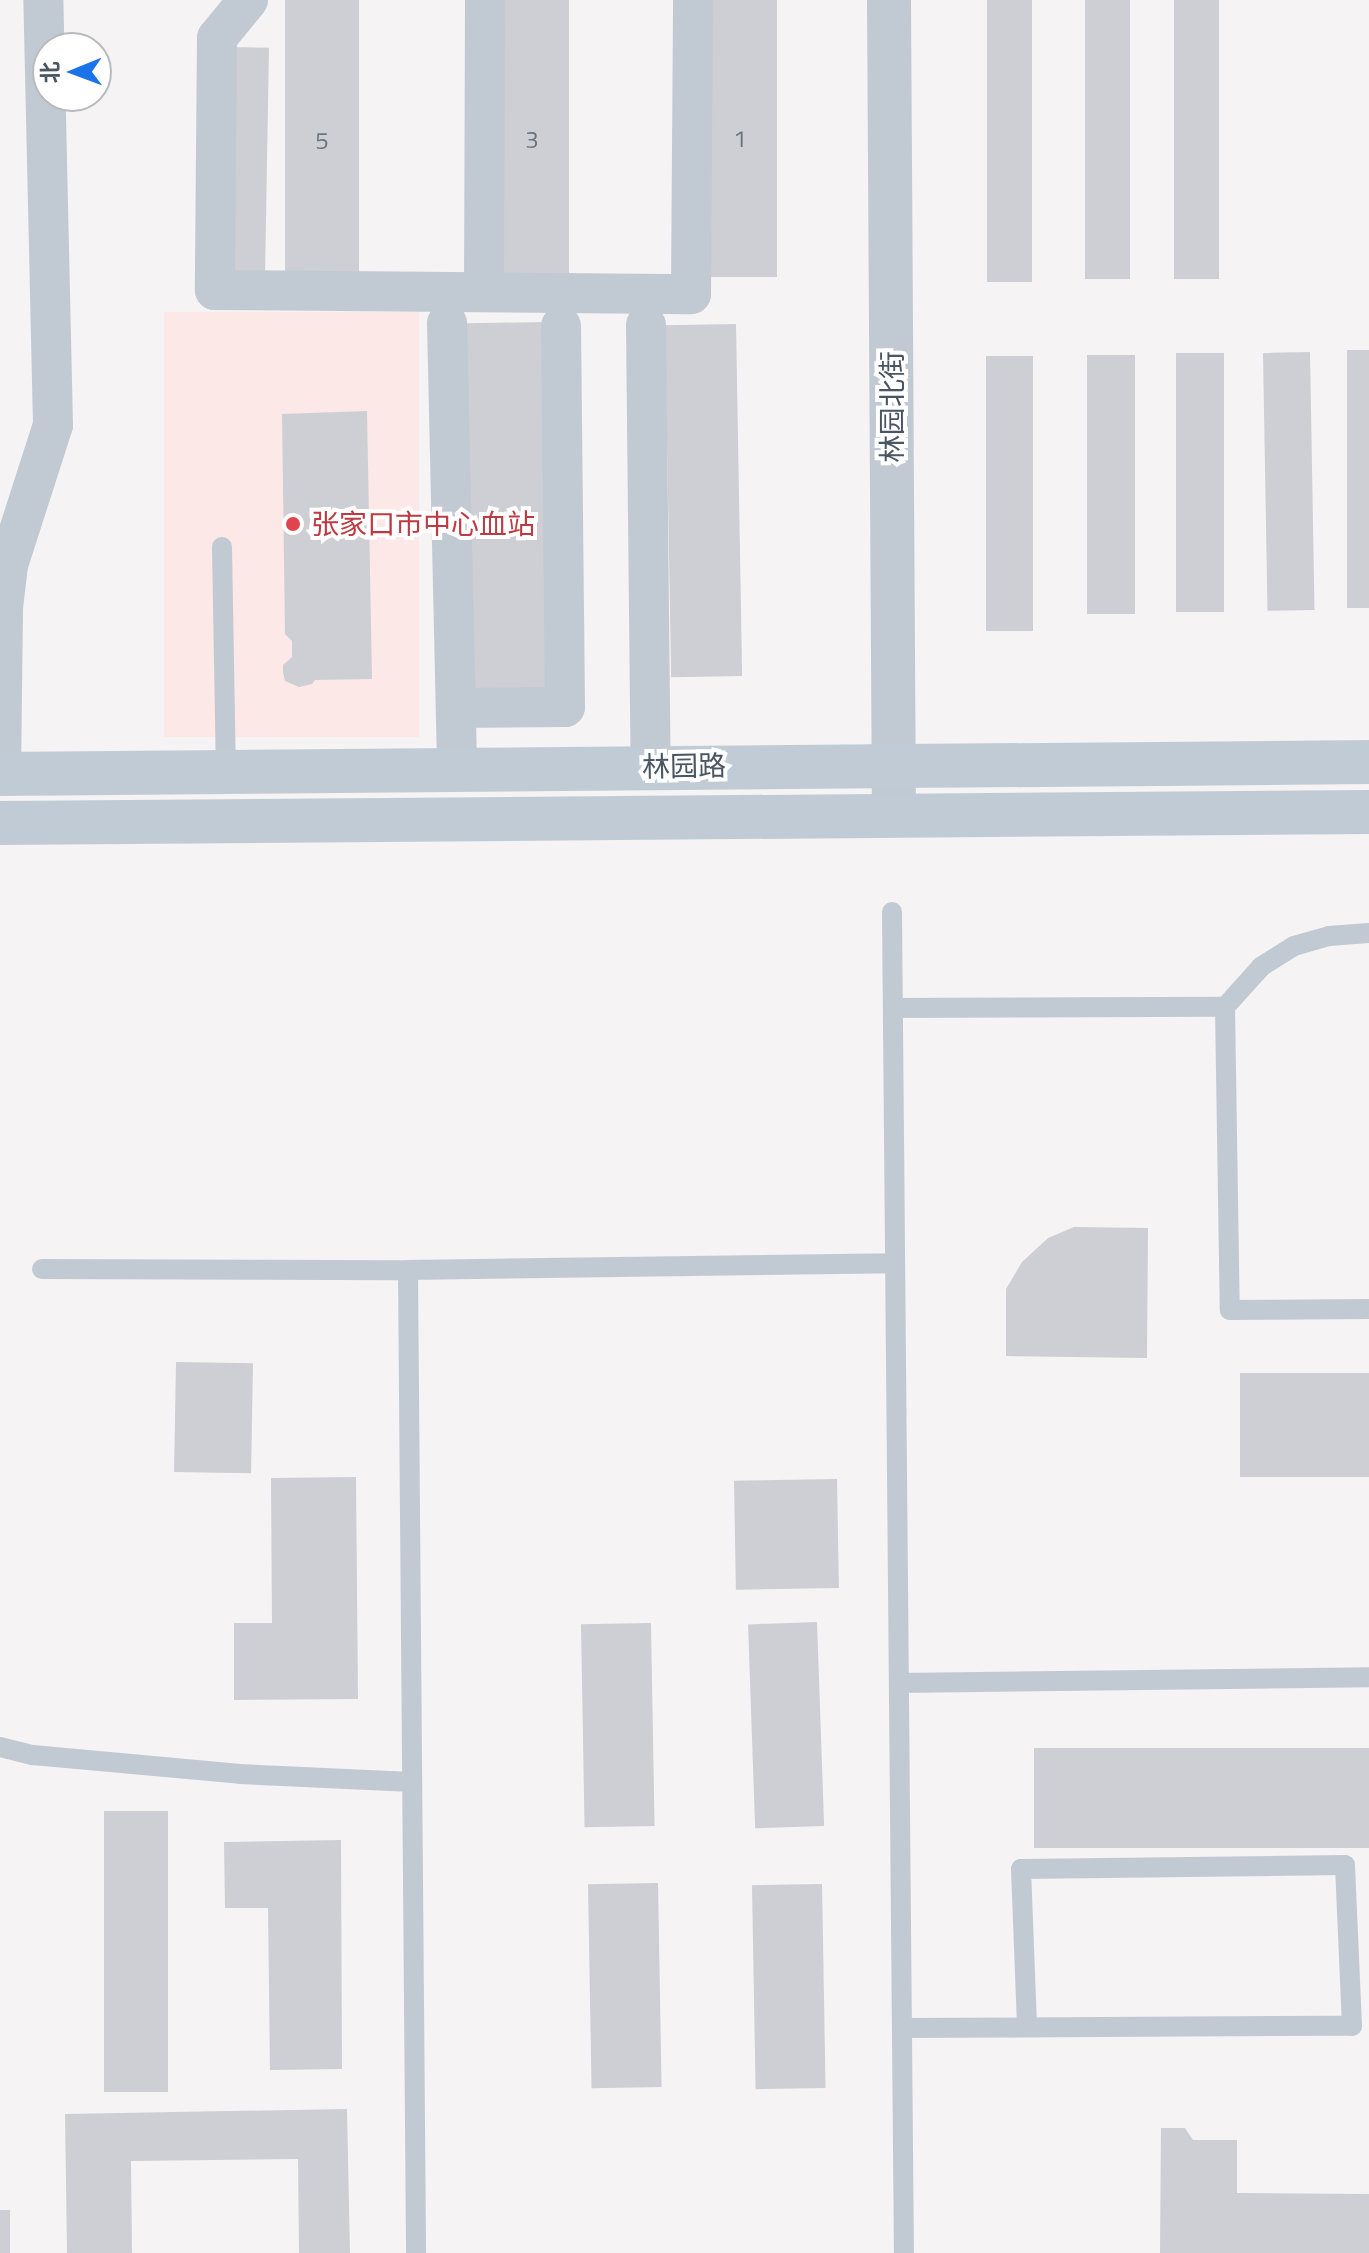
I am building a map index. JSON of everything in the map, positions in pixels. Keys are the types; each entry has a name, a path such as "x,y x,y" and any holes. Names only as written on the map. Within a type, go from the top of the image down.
{"main road":[{"name":"林园路","path":"0,774 1369,762"},
{"name":"林园路","path":"0,823 1369,812"}],"street":[{"path":"0,774 3,608 18,480 53,425 43,0"},
{"path":"248,0 217,38 215,290 691,294 693,0"},
{"path":"484,292 485,0"},
{"name":"林园北街","path":"889,0 894,815"},
{"path":"447,323 457,769"},
{"path":"646,325 651,767"},
{"path":"456,708 565,707 561,326"}],"lane":[{"path":"222,547 226,771"},
{"path":"892,912 904,2253"},
{"path":"1369,933 1329,936 1294,946 1261,967 1225,1007 1230,1310 1369,1309"},
{"path":"893,1008 1225,1007"},
{"path":"42,1269 408,1270 895,1263"},
{"path":"408,1270 416,2253"},
{"path":"899,1683 1369,1677"},
{"path":"0,1747 33,1755 240,1774 412,1782"},
{"path":"902,2028 1352,2026 1345,1865 1021,1869 1027,2027"}],"shaded area":[{"name":"张家口市中心血站","path":"164,312 419,312 419,737 164,737"}],"building":[{"path":"285,0 359,0 359,281 285,281"},
{"path":"494,0 569,0 569,281 494,281"},
{"path":"703,0 777,0 777,277 703,277"},
{"path":"987,0 1032,0 1032,282 987,282"},
{"path":"1085,0 1130,0 1130,279 1085,279"},
{"path":"1174,0 1219,0 1219,279 1174,279"},
{"path":"228,47 269,48 265,273 224,272"},
{"path":"544,322 551,695 461,697 454,324"},
{"path":"736,324 742,676 671,677 665,325"},
{"path":"1347,350 1369,350 1369,608 1347,608"},
{"path":"1310,352 1315,610 1268,611 1263,353"},
{"path":"1176,353 1224,353 1224,612 1176,612"},
{"path":"1087,355 1135,355 1135,614 1087,614"},
{"path":"986,356 1033,356 1033,631 986,631"},
{"path":"367,411 372,679 315,680 312,684 299,687 285,681 283,672 283,665 292,657 292,641 285,634 282,414"},
{"path":"1074,1227 1148,1228 1147,1358 1006,1356 1006,1289 1022,1262 1048,1238"},
{"path":"176,1362 253,1363 251,1473 174,1472"},
{"path":"1240,1373 1369,1373 1369,1477 1240,1477"},
{"path":"356,1477 358,1699 234,1700 234,1623 272,1623 271,1478"},
{"path":"837,1479 839,1588 736,1590 734,1481"},
{"path":"817,1622 824,1826 755,1828 748,1624"},
{"path":"651,1623 655,1826 585,1827 581,1624"},
{"path":"1034,1748 1369,1748 1369,1848 1034,1848"},
{"path":"104,1811 168,1811 168,2092 104,2092"},
{"path":"341,1840 342,2069 270,2070 268,1908 225,1908 224,1842"},
{"path":"658,1883 662,2087 592,2088 588,1884"},
{"path":"822,1884 826,2088 756,2089 752,1885"},
{"path":"347,2109 350,2253 299,2253 298,2159 131,2161 132,2253 67,2253 65,2114"},
{"path":"1161,2128 1185,2128 1193,2140 1237,2140 1237,2193 1369,2194 1369,2253 1160,2253"},
{"path":"0,2210 10,2210 10,2253 0,2253"}],"place":[{"name":"张家口市中心血站","path":"293,524"}]}
